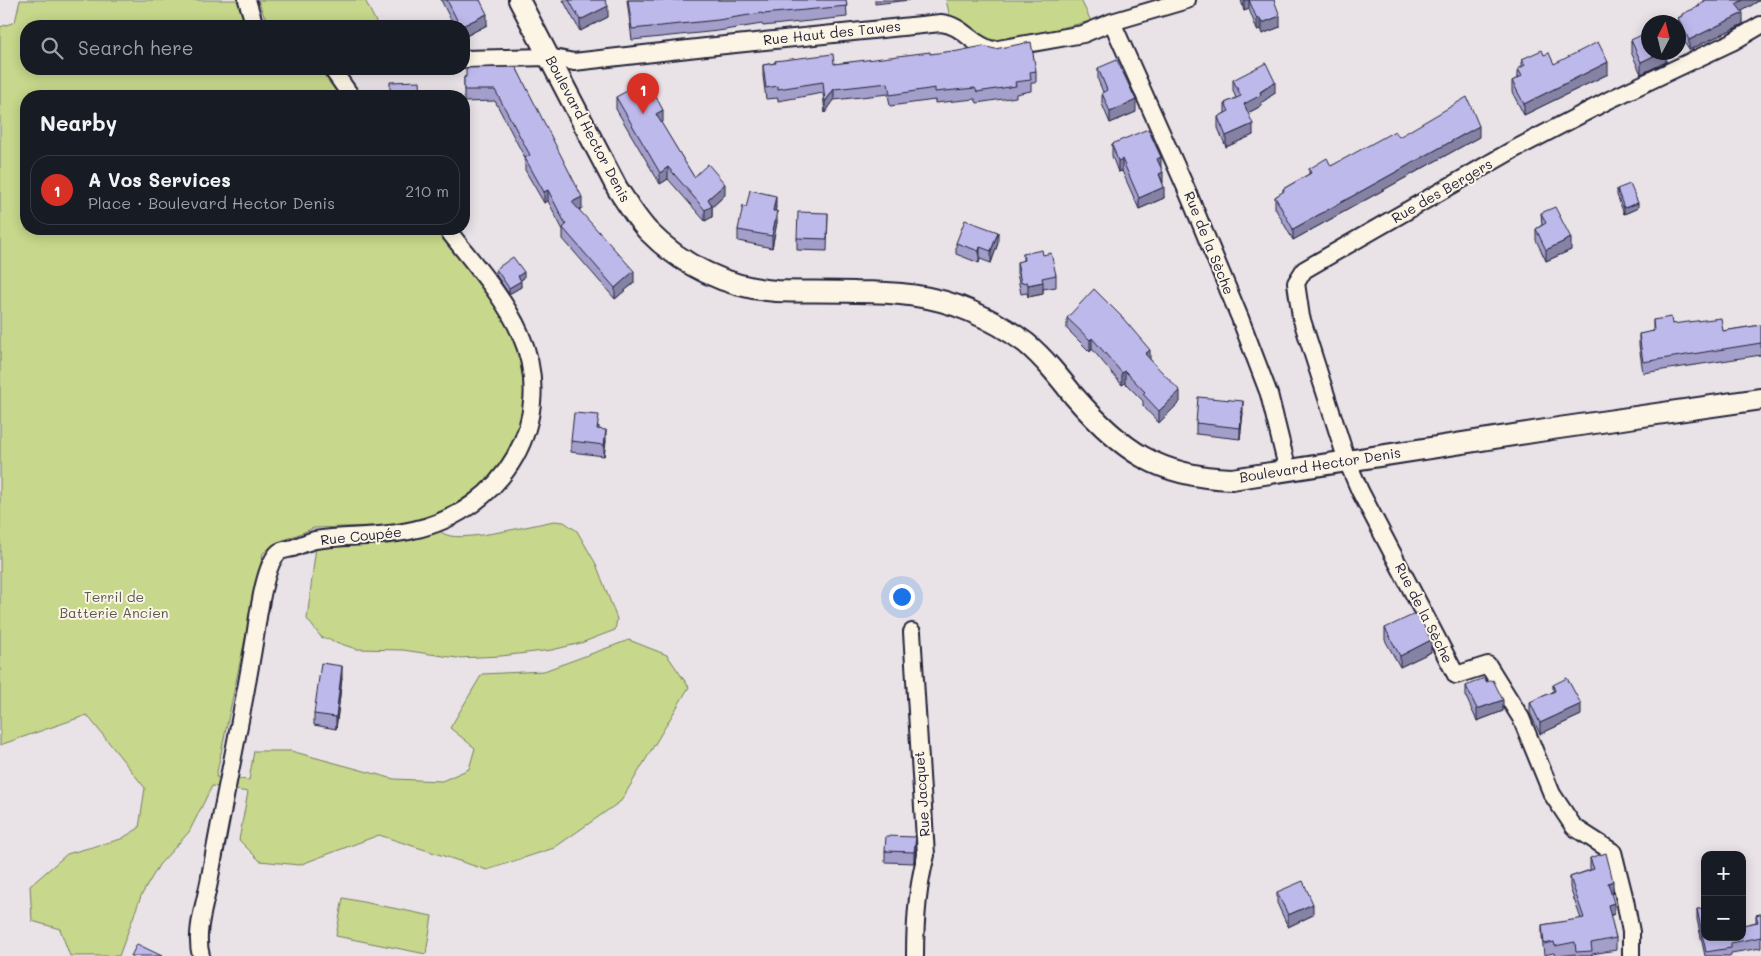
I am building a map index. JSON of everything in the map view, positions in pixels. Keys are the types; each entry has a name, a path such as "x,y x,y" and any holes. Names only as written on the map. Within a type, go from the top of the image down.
{"street":[{"path":"247,0 253,20"},
{"name":"Boulevard Hector Denis","path":"519,0 617,188 635,216 662,244 694,266 726,281 774,291 898,293 954,305 992,321 1026,343 1044,359 1094,419 1109,433 1147,460 1165,468 1212,478 1232,479 1630,417 1761,399"},
{"name":"Rue Haut des Tawes","path":"470,59 548,57 574,62 706,46 941,23 951,24 983,48 993,50 1084,34 1112,22 1187,0"},
{"name":"Rue de la Sèche","path":"1112,22 1186,186 1240,318 1269,394 1288,471"},
{"name":"Rue des Bergers","path":"1347,461 1301,317 1296,283 1304,270 1511,151 1609,100 1732,42 1761,25"},
{"path":"336,75 347,90"},
{"name":"Rue Coupée","path":"201,956 199,948 201,917 249,674 260,604 268,571 275,559 279,553 314,540 411,531 429,527 458,515 479,500 496,483 513,460 526,431 533,393 529,360 520,333 500,299 452,235"},
{"name":"Rue de la Sèche","path":"1347,461 1360,491 1456,676 1488,665 1521,718 1552,794 1574,827 1613,852 1626,900 1631,932 1631,956"},
{"name":"Rue Jacquet","path":"912,632 926,855 920,874 916,911 915,956"}],"green space":[{"name":"Terril de Batterie Ancien","path":"20,0 239,0 244,20 20,20 20,75 331,75 341,90 20,90 20,235 446,235 498,304 524,359 526,411 502,468 450,514 404,525 314,528 279,542 263,553 216,777 249,780 254,751 291,751 394,779 442,781 469,769 475,748 450,728 482,674 544,671 629,640 667,655 689,687 621,801 554,848 487,870 379,835 299,865 260,861 239,840 248,792 212,786 189,832 159,865 141,896 119,956 70,956 60,929 32,921 30,886 67,854 121,839 139,828 145,788 87,715 0,745 0,27 15,22"},
{"path":"258,0 365,0 375,20 270,20 264,16"},
{"path":"946,0 1081,0 1091,21 992,44 950,17"},
{"path":"554,521 564,522 577,531 596,564 617,619 615,630 581,643 552,650 501,656 457,658 403,650 356,649 321,637 307,619 316,546 437,529 447,535 456,537 483,535"},
{"path":"343,898 432,916 426,954 336,936"}],"building":[{"path":"447,0 480,0 487,14 470,22 470,20 457,20"},
{"path":"569,0 605,0 608,6 580,20"},
{"path":"628,0 846,0 847,6 762,13 718,20 632,29"},
{"path":"1249,0 1274,0 1280,16 1262,23 1260,18 1257,19"},
{"path":"1743,0 1736,4 1743,13 1689,40 1686,34 1686,15 1682,14 1700,6 1699,4 1705,1"},
{"path":"1641,35 1641,60 1645,60 1641,62 1631,40"},
{"path":"1031,42 1036,71 1030,72 1031,80 1015,82 1016,86 977,92 975,88 935,92 935,88 890,95 888,83 834,89 825,102 823,82 778,89 778,86 766,88 763,65 776,63 775,61 833,54 834,64 930,52 930,54 953,52 983,46 995,49"},
{"path":"1598,42 1608,62 1524,104 1512,81 1522,76 1518,69 1525,65 1522,59 1542,50 1544,55 1549,53 1554,64"},
{"path":"1117,60 1136,100 1110,112 1102,93 1107,90 1098,68"},
{"path":"1266,63 1275,82 1260,92 1261,95 1244,104 1253,124 1226,136 1218,117 1229,111 1225,103 1241,96 1233,80"},
{"path":"516,67 582,197 572,202 634,271 615,288 563,228 566,225 548,190 544,192 525,158 530,155 495,90 464,90 464,77 470,75 470,68"},
{"path":"647,80 663,110 656,114 694,177 708,164 725,184 708,199 712,206 705,210 668,167 660,173 616,97"},
{"path":"420,81 421,90 390,90 390,82"},
{"path":"1467,97 1479,126 1293,229 1275,197 1284,191 1283,189 1311,173 1309,169 1327,158 1331,166 1395,131 1399,137"},
{"path":"1148,129 1161,157 1157,159 1163,172 1159,174 1164,187 1139,198 1122,159 1118,161 1112,144"},
{"path":"1630,184 1638,203 1624,208 1617,189"},
{"path":"750,190 776,196 773,211 777,211 772,236 738,230 743,205 746,208"},
{"path":"1555,207 1571,238 1546,250 1536,229 1546,223 1541,213"},
{"path":"798,212 828,213 827,239 797,238"},
{"path":"965,220 998,232 991,251 980,247 979,251 956,243"},
{"path":"1042,250 1043,255 1051,253 1056,275 1042,278 1043,282 1028,285 1027,282 1021,283 1017,262 1024,260 1023,254"},
{"path":"513,257 524,272 518,276 521,281 509,288 496,269"},
{"path":"1094,289 1121,316 1150,350 1145,354 1180,391 1159,411 1143,394 1145,392 1125,371 1122,373 1092,338 1090,340 1067,318"},
{"path":"1671,317 1672,324 1721,318 1723,331 1761,325 1761,343 1643,362 1639,334 1654,331 1653,320"},
{"path":"1198,397 1243,401 1240,428 1196,423"},
{"path":"574,413 599,415 597,429 606,430 604,445 571,441"},
{"path":"1417,613 1431,640 1400,656 1385,628"},
{"path":"321,663 342,666 336,717 314,714"},
{"path":"1484,678 1486,682 1493,680 1503,700 1477,709 1466,686"},
{"path":"1567,678 1581,704 1540,723 1530,702 1555,691 1553,685"},
{"path":"886,836 916,837 914,852 885,851"},
{"path":"1606,853 1613,881 1608,883 1614,903 1608,905 1616,938 1591,943 1592,951 1576,952 1575,942 1555,946 1554,942 1544,944 1542,925 1584,918 1570,877 1594,869 1590,858"},
{"path":"1303,881 1313,904 1288,915 1277,892"},
{"path":"1701,908 1701,928 1697,909"},
{"path":"1761,914 1761,937 1746,940 1746,924 1758,922 1756,915"},
{"path":"1704,941 1741,941 1731,943 1731,948 1706,952"},
{"path":"137,944 162,956 131,956"}],"place":[{"name":"A Vos Services","path":"643,114"}]}
